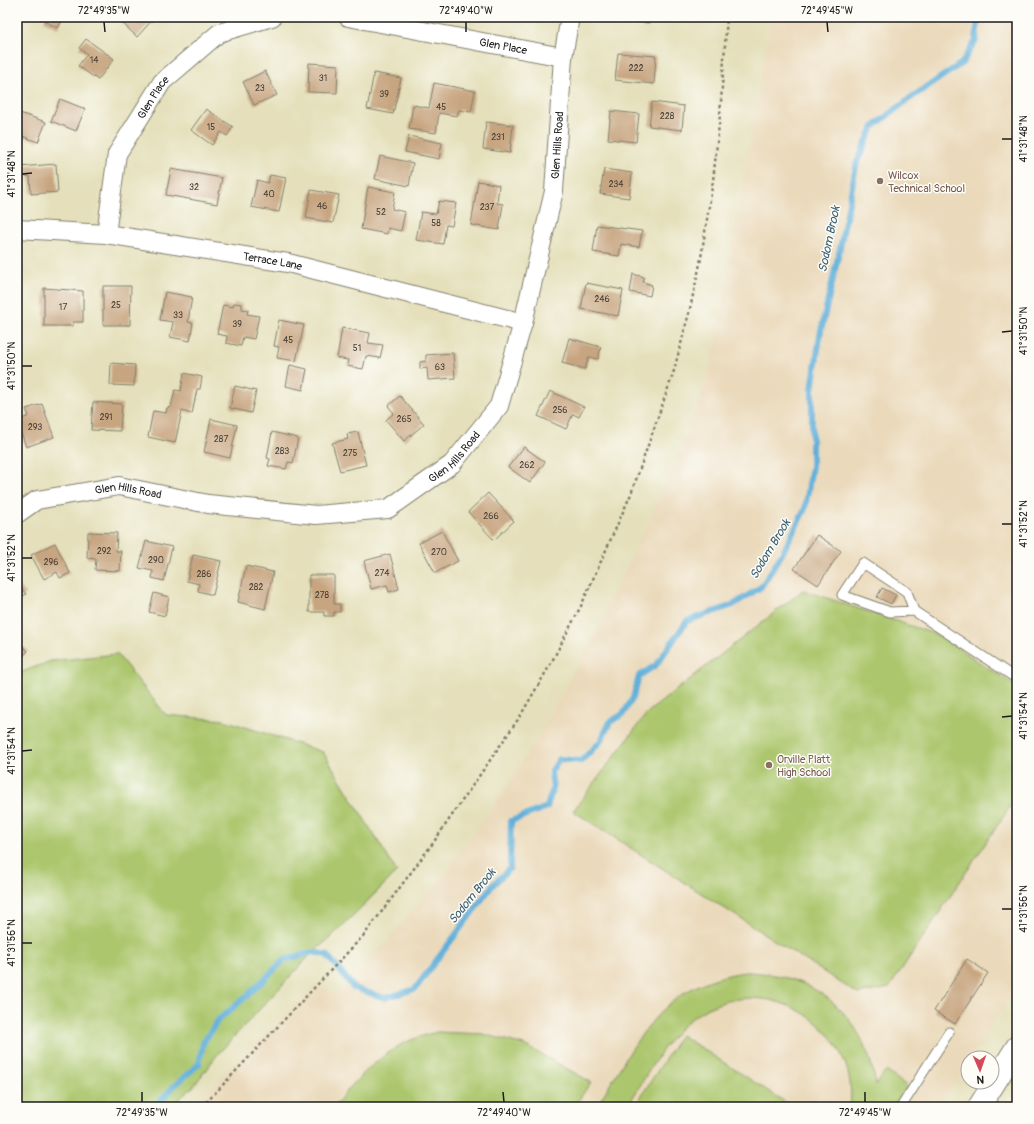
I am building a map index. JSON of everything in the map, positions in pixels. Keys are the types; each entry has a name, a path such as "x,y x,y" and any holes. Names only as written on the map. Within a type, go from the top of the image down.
{"street":[{"name":"Glen Place","path":"106,234 117,154 162,82 219,33 272,17"},
{"name":"Glen Place","path":"348,17 563,57"},
{"name":"Glen Hills Road","path":"17,514 37,500 119,486 208,504 316,515 388,509 452,464 499,406 523,323 554,191 563,57 570,17"},
{"name":"Terrace Lane","path":"17,229 106,234 288,263 523,323"},
{"path":"979,1107 1017,1047"}],"lane":[{"path":"914,611 907,592 863,563 842,595 890,612 914,611 1017,679"},
{"path":"900,1107 949,1032"}],"path":[{"path":"202,1107 364,935 429,849 519,718 550,665 581,606 631,494 673,374 700,264 714,174 727,17"}],"shaded area":[{"name":"Orville Platt High School","path":"771,17 1017,17 1017,984 976,1050 960,1050 960,1075 939,1107 191,1107 316,985 340,994 355,979 449,868 505,789 535,741 584,655 650,517 688,431 713,360"}],"green space":[{"path":"803,590 938,635 1017,687 1017,796 889,988 858,994 573,811 647,713"},
{"path":"117,654 166,715 224,720 323,752 397,872 329,939 313,952 217,1055 193,1087 170,1107 17,1107 17,674 51,661"},
{"path":"746,972 771,975 795,981 815,990 833,1003 848,1019 861,1038 870,1060 876,1085 886,1071 907,1086 894,1107 850,1107 849,1078 840,1053 825,1031 805,1014 781,1003 754,998 727,1001 701,1012 689,1020 668,1042 627,1107 596,1107 639,1038 654,1019 672,1002 692,988 717,978"},
{"path":"437,1032 483,1034 524,1045 591,1082 574,1107 334,1107 357,1080 384,1056 408,1041"},
{"path":"681,1035 793,1107 634,1107"}],"building":[{"path":"46,17 64,17 58,28 44,21"},
{"path":"116,17 155,17 137,37"},
{"path":"622,17 649,17 649,23 621,21"},
{"path":"86,39 114,59 98,80 78,66 87,54 79,48"},
{"path":"17,45 21,46 18,61 17,61"},
{"path":"618,53 656,56 654,84 615,80"},
{"path":"309,63 338,65 337,93 308,92"},
{"path":"265,71 277,95 254,105 243,82"},
{"path":"374,73 401,78 393,114 367,109"},
{"path":"434,83 475,91 471,112 459,110 457,116 439,113 436,133 409,129 413,105 429,108"},
{"path":"60,99 85,109 76,131 51,121"},
{"path":"652,102 684,106 682,130 649,126"},
{"path":"206,109 233,127 227,136 221,132 212,145 191,130"},
{"path":"611,111 639,114 636,142 608,139"},
{"path":"17,112 46,122 38,142 22,136 19,142 17,142"},
{"path":"486,122 513,125 510,153 483,149"},
{"path":"409,136 442,143 439,159 405,152"},
{"path":"380,156 413,163 409,186 375,179"},
{"path":"17,157 19,167 56,164 58,192 31,194 30,176 17,177"},
{"path":"171,169 222,178 217,204 166,195"},
{"path":"604,169 632,173 629,198 600,194"},
{"path":"270,175 286,178 279,212 251,207 257,180 268,183"},
{"path":"478,181 499,185 497,203 503,204 499,230 471,225"},
{"path":"368,187 395,192 392,209 405,212 401,231 388,228 387,234 361,229"},
{"path":"311,190 339,195 333,223 306,218"},
{"path":"439,201 456,203 452,226 446,225 443,244 416,240 421,212 436,214"},
{"path":"597,225 642,231 639,247 621,244 619,256 593,252"},
{"path":"633,274 644,277 643,282 652,285 650,296 630,292"},
{"path":"586,283 623,290 618,316 581,309"},
{"path":"103,286 131,286 130,325 103,325"},
{"path":"44,288 83,291 83,322 73,322 73,326 44,326"},
{"path":"165,292 192,297 188,322 193,323 190,341 170,337 173,322 160,320"},
{"path":"234,303 242,304 242,309 248,310 247,314 259,316 254,339 243,337 241,346 226,343 227,336 217,334 223,305 233,307"},
{"path":"279,320 304,325 296,361 277,358 279,347 274,346"},
{"path":"342,328 370,333 368,343 383,345 380,358 366,356 363,369 347,366 348,360 337,358"},
{"path":"569,338 601,347 598,359 589,357 585,369 562,363"},
{"path":"453,353 455,378 428,380 427,368 420,369 420,362 426,361 426,355"},
{"path":"111,363 135,365 134,386 110,385"},
{"path":"290,365 307,369 303,390 286,386"},
{"path":"184,373 202,377 200,389 197,389 192,414 182,411 175,443 148,437 153,411 166,413 167,408 171,407 175,390 181,391"},
{"path":"235,386 256,391 251,413 230,408"},
{"path":"550,391 584,407 579,417 573,414 566,429 538,416"},
{"path":"400,396 424,424 404,441 386,420 394,413 388,406"},
{"path":"93,402 122,404 120,431 91,430"},
{"path":"42,404 54,437 26,447 17,421 29,416 26,409"},
{"path":"211,419 237,425 230,458 204,452"},
{"path":"272,432 298,438 293,463 288,462 286,469 268,466 270,459 267,458"},
{"path":"358,432 366,465 340,471 332,443 348,439 347,434"},
{"path":"524,447 545,462 530,483 508,467"},
{"path":"488,493 514,521 494,540 468,512"},
{"path":"442,531 458,561 435,573 419,543"},
{"path":"88,532 117,533 116,551 121,551 120,571 95,570 96,559 87,558"},
{"path":"817,535 841,551 818,585 794,569"},
{"path":"146,541 172,547 164,581 152,578 153,571 139,568"},
{"path":"55,543 70,573 60,578 57,572 44,579 31,555"},
{"path":"390,554 399,589 389,592 387,585 371,589 364,561"},
{"path":"193,555 221,561 213,595 198,591 199,584 187,581"},
{"path":"246,566 273,572 265,609 238,602"},
{"path":"309,575 334,575 334,604 340,604 340,612 334,612 334,616 324,616 324,612 309,612"},
{"path":"17,583 26,594 17,601"},
{"path":"882,588 896,595 891,604 877,597"},
{"path":"154,593 169,597 165,616 149,612"},
{"path":"17,641 28,651 17,662"},
{"path":"967,959 988,973 955,1024 934,1011"}],"waterway":[{"name":"Sodom Brook","path":"155,1107 174,1086 199,1064 203,1043 218,1020 247,996 284,960 313,952 327,955 354,988 385,998 415,989 492,886 510,868 511,821 547,807 553,788 551,772 559,759 581,761 600,742 610,722 623,714 633,698 639,676 656,665 687,621 733,605 761,587 782,554 805,509 812,466 812,390 820,335 840,248 857,162 873,127 909,99 962,63 976,40 978,17"}],"place":[{"name":"Wilcox Technical School","path":"880,181"},
{"name":"Orville Platt High School","path":"769,765"}]}
